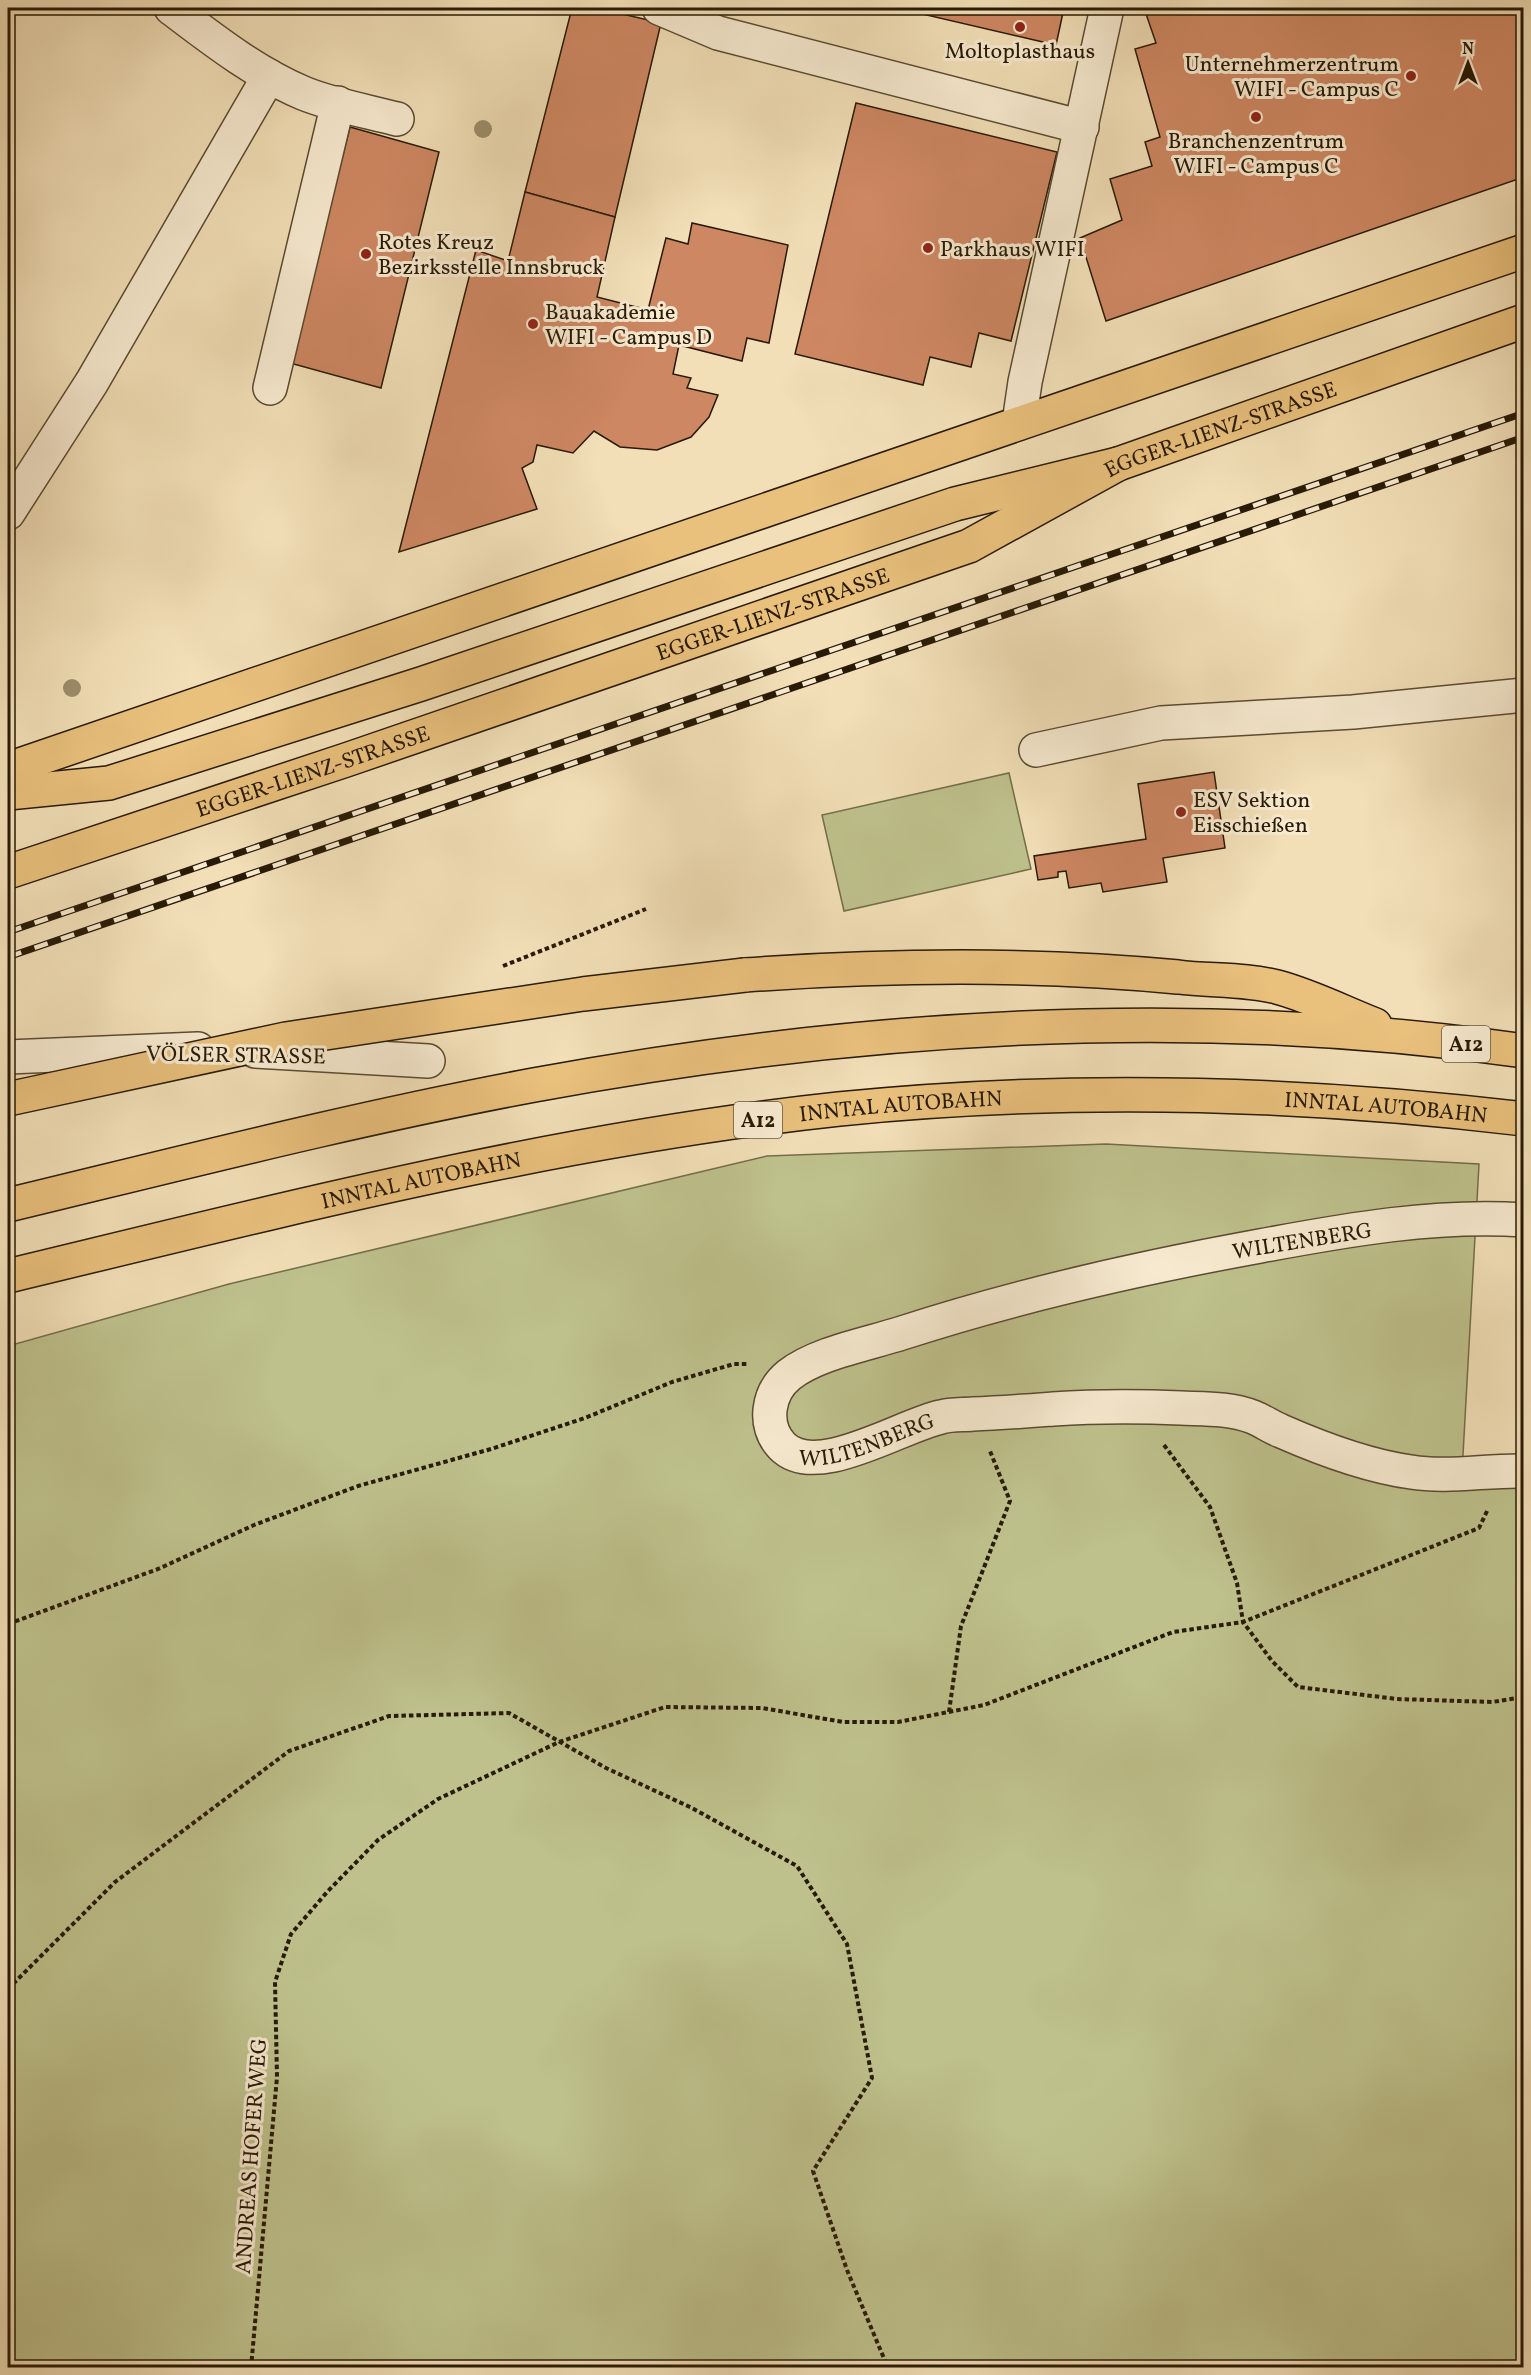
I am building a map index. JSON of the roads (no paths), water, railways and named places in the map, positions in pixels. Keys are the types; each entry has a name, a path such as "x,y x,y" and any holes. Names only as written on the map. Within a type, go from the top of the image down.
{"main road":[{"path":"8,769 1524,251"},
{"name":"EGGER-LIENZ-STRASSE","path":"8,872 346,760 969,546 1118,464 1524,321"},
{"path":"8,793 109,783 421,684 955,504 1118,464"},
{"path":"8,1099 286,1039 583,994 745,975 830,969 926,967 1042,969 1162,976 1277,987 1408,1037"},
{"name":"A12","path":"8,1205 309,1132 591,1075 746,1052 863,1039 1070,1027 1283,1029 1408,1037 1524,1051"},
{"name":"INNTAL AUTOBAHN","path":"8,1276 459,1170 659,1134 838,1110 1021,1096 1128,1094 1341,1100 1524,1119"}],"street":[{"path":"171,8 222,47 269,76 305,94 397,119"},
{"path":"659,8 718,33 1082,127"},
{"path":"1019,423 1024,382 1107,8"},
{"path":"8,513 92,382 269,76"},
{"path":"270,388 338,103"},
{"path":"1036,750 1161,723 1353,712 1524,694"},
{"name":"VÖLSER STRASSE","path":"8,1057 211,1049 428,1061"},
{"name":"WILTENBERG","path":"1515,1471 1462,1474 1412,1472 1331,1451 1276,1429 1253,1417 1227,1410 1091,1406 942,1416 834,1455 813,1458 795,1455 782,1446 772,1430 769,1412 772,1397 790,1374 813,1361 945,1319 1047,1291 1198,1257 1332,1232 1459,1219 1524,1220"}],"railway":[{"path":"8,932 1524,413"},
{"path":"8,957 1524,437"}],"place":[{"name":"Moltoplasthaus","path":"1020,27"},
{"name":"Unternehmerzentrum WIFI - Campus C","path":"1411,76"},
{"name":"Branchenzentrum WIFI - Campus C","path":"1256,117"},
{"name":"Parkhaus WIFI","path":"928,248"},
{"name":"Rotes Kreuz Bezirksstelle Innsbruck","path":"366,254"},
{"name":"Bauakademie WIFI - Campus D","path":"533,324"},
{"name":"ESV Sektion Eisschießen","path":"1181,812"}]}
